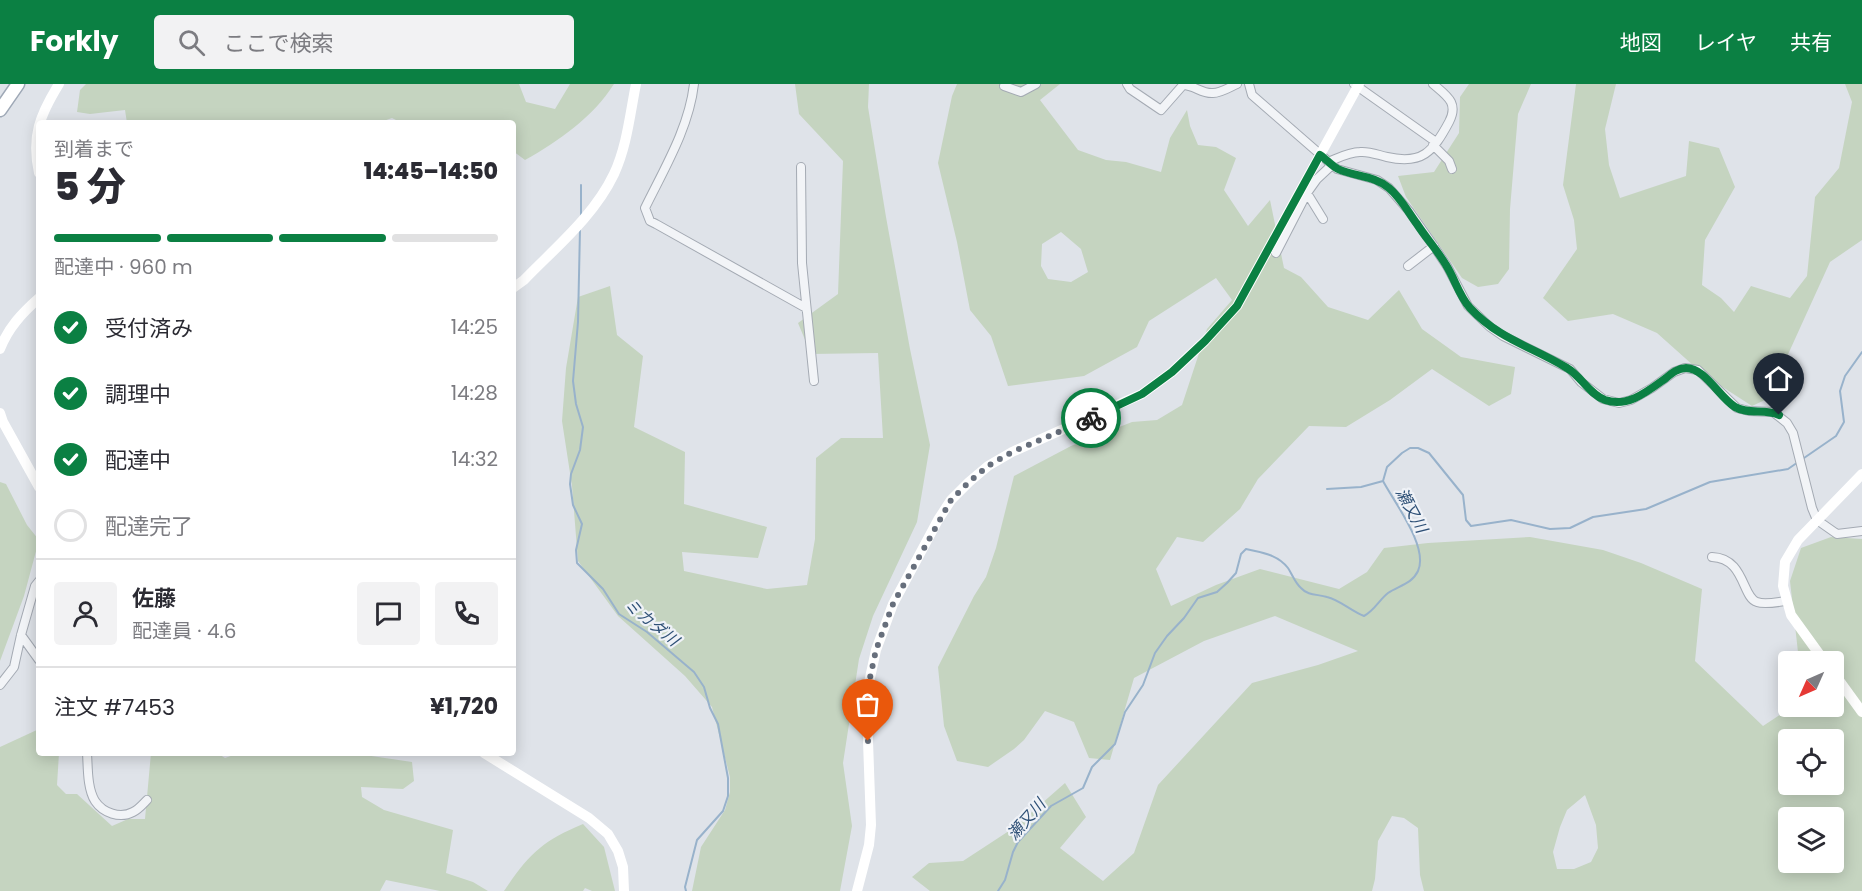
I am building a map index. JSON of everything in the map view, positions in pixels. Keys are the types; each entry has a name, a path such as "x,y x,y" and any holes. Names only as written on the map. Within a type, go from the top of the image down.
{"main road":[{"path":"0,110 18,84"}],"street":[{"path":"40,120 59,84"},
{"path":"516,286 587,215 606,188 615,172 622,150 636,84"},
{"path":"694,84 686,120 669,161 645,208 648,216 656,224 806,308"},
{"path":"1004,86 1021,92 1036,84"},
{"path":"1127,84 1130,89 1161,111 1183,85 1212,93 1237,84"},
{"path":"1249,84 1252,95 1337,169 1377,180 1389,188 1434,246 1468,306 1490,327 1503,336 1570,369 1581,382 1603,399 1618,403 1631,400 1674,372 1685,368 1698,370 1737,408 1773,412 1779,415 1793,433 1812,508 1817,519 1837,534 1862,531"},
{"path":"857,891 869,845 871,825 868,687 876,650 893,604 951,500 988,466 1012,452 1142,394 1172,372 1237,306 1327,160 1361,152 1401,159 1419,158 1435,143 1451,118 1453,104 1433,84"},
{"path":"1276,253 1327,160 1356,85 1435,143 1449,161 1452,169"},
{"path":"801,167 801,232 813,381"},
{"path":"1307,193 1323,219"},
{"path":"1408,266 1434,246"},
{"path":"0,349 13,324 36,301"},
{"path":"0,413 36,482"},
{"path":"1817,651 1796,624 1786,601 1783,586 1785,562 1798,540 1862,474"},
{"path":"1712,557 1723,559 1739,573 1748,594 1754,601 1761,603 1786,601"},
{"path":"0,685 14,667 36,585"},
{"path":"21,635 36,656"},
{"path":"1844,687 1862,712"},
{"path":"87,756 90,787 95,801 105,811 123,816 135,812 147,800"},
{"path":"489,756 589,818 608,834 618,851 623,867 624,891"}],"green space":[{"path":"86,84 519,84 526,102 555,109 570,84 614,84 586,118 550,145 525,160 516,153 516,120 396,120 392,118 386,120 127,120 125,110 90,114 77,112 80,90"},
{"path":"795,84 869,84 868,107 886,217 930,445 917,522 873,616 859,659 843,763 852,826 840,891 692,891 701,847 725,810 730,792 730,777 712,707 685,676 618,616 578,561 572,486 562,421 566,368 578,297 610,286 617,335 643,356 634,427 685,452 684,504 767,527 758,558 682,552 684,571 767,589 807,585 815,539 816,458 841,438 883,438 878,353 811,354 798,323 838,294 843,161 799,114"},
{"path":"957,84 1060,84 1040,100 1078,150 1106,160 1126,162 1161,172 1170,138 1187,110 1190,126 1198,145 1216,147 1236,158 1224,190 1248,226 1270,200 1284,268 1301,277 1328,307 1368,320 1399,290 1422,329 1461,357 1515,367 1511,394 1489,406 1432,369 1390,400 1346,427 1309,426 1258,479 1240,509 1203,542 1177,537 1156,569 1171,606 1216,585 1260,569 1339,589 1367,572 1384,548 1530,537 1603,550 1641,563 1702,589 1695,661 1763,726 1778,716 1844,717 1844,651 1798,651 1790,581 1801,548 1831,537 1862,539 1862,891 1424,891 1420,875 1418,828 1404,818 1392,816 1378,841 1372,891 930,891 912,877 929,863 963,861 1015,827 1065,783 1086,817 1060,848 1103,881 1134,853 1158,785 1252,683 1318,665 1358,651 1275,616 1204,641 1134,678 1110,760 1089,758 1074,722 1045,711 1024,740 988,767 957,761 944,726 938,667 986,577 996,548 1014,476 1071,446 1132,422 1157,420 1182,405 1207,329 1232,300 1216,278 1149,321 1137,347 1084,376 1008,386 991,336 970,310 938,163 952,96","holes":["1061,232 1081,249 1088,272 1071,282 1048,279 1041,266 1042,244","1585,795 1596,825 1598,848 1591,862 1574,869 1557,869 1553,852 1560,827 1567,810"]},
{"path":"1469,84 1531,84 1518,114 1510,209 1509,269 1498,284 1478,287 1462,278 1406,197 1398,176 1434,172 1459,133 1460,97"},
{"path":"1576,84 1616,84 1605,129 1609,165 1620,198 1686,176 1689,141 1719,148 1735,187 1705,240 1702,285 1721,298 1734,312 1751,286 1790,298 1807,276 1815,197 1839,168 1852,102 1845,84 1862,84 1862,240 1830,262 1785,361 1778,394 1752,406 1704,375 1657,333 1613,314 1568,321 1543,298 1577,249 1574,220 1563,185"},
{"path":"0,482 6,484 27,525 36,536 36,551 24,596 0,661"},
{"path":"36,730 36,756 59,756 57,785 66,794 77,794 112,826 128,819 145,819 151,756 222,756 225,758 231,756 371,756 412,762 414,781 403,789 361,787 362,797 384,810 453,830 446,873 473,882 488,891 440,891 386,880 380,891 0,891 0,747"},
{"path":"583,824 604,847 615,891 592,891 585,888 583,891 504,891 521,867 538,850 557,836"}],"waterway":[{"name":"ミカダ川","path":"581,185 581,215"},
{"name":"ミカダ川","path":"580,229 578,322 573,381 576,404 583,427 580,450 571,474 570,484 573,505 582,524 576,550 577,563 603,589 619,614 647,632 694,672 704,687 710,708 718,724 728,778 728,796 723,811 697,840 685,887 686,891"},
{"name":"瀬又川","path":"998,891 1005,880 1018,842 1051,806 1083,788 1092,767 1115,744 1125,712 1143,685 1155,653 1167,636 1198,598 1217,592 1227,583 1236,573 1241,554 1246,549 1269,555 1284,563 1304,591 1332,598 1364,616 1388,593 1412,579 1418,571 1420,561 1415,538 1383,481 1387,467 1410,448 1418,448 1429,453 1463,495 1466,520 1471,526 1511,520 1550,529 1570,528 1593,517 1646,509 1710,482 1788,469 1836,436 1844,422 1840,391 1845,376 1862,352"},
{"path":"1327,489 1361,487 1383,481"}],"way so far":[{"path":"868,741 868,687 876,650 893,604 951,500 988,466 1012,452 1091,418"}],"route":[{"path":"1091,418 1142,394 1172,372 1237,306 1320,155 1337,169 1377,180 1389,188 1433,245 1468,306 1503,336 1570,369 1581,382 1603,399 1618,403 1631,400 1674,372 1685,368 1698,370 1737,408 1773,412 1779,415"}]}
